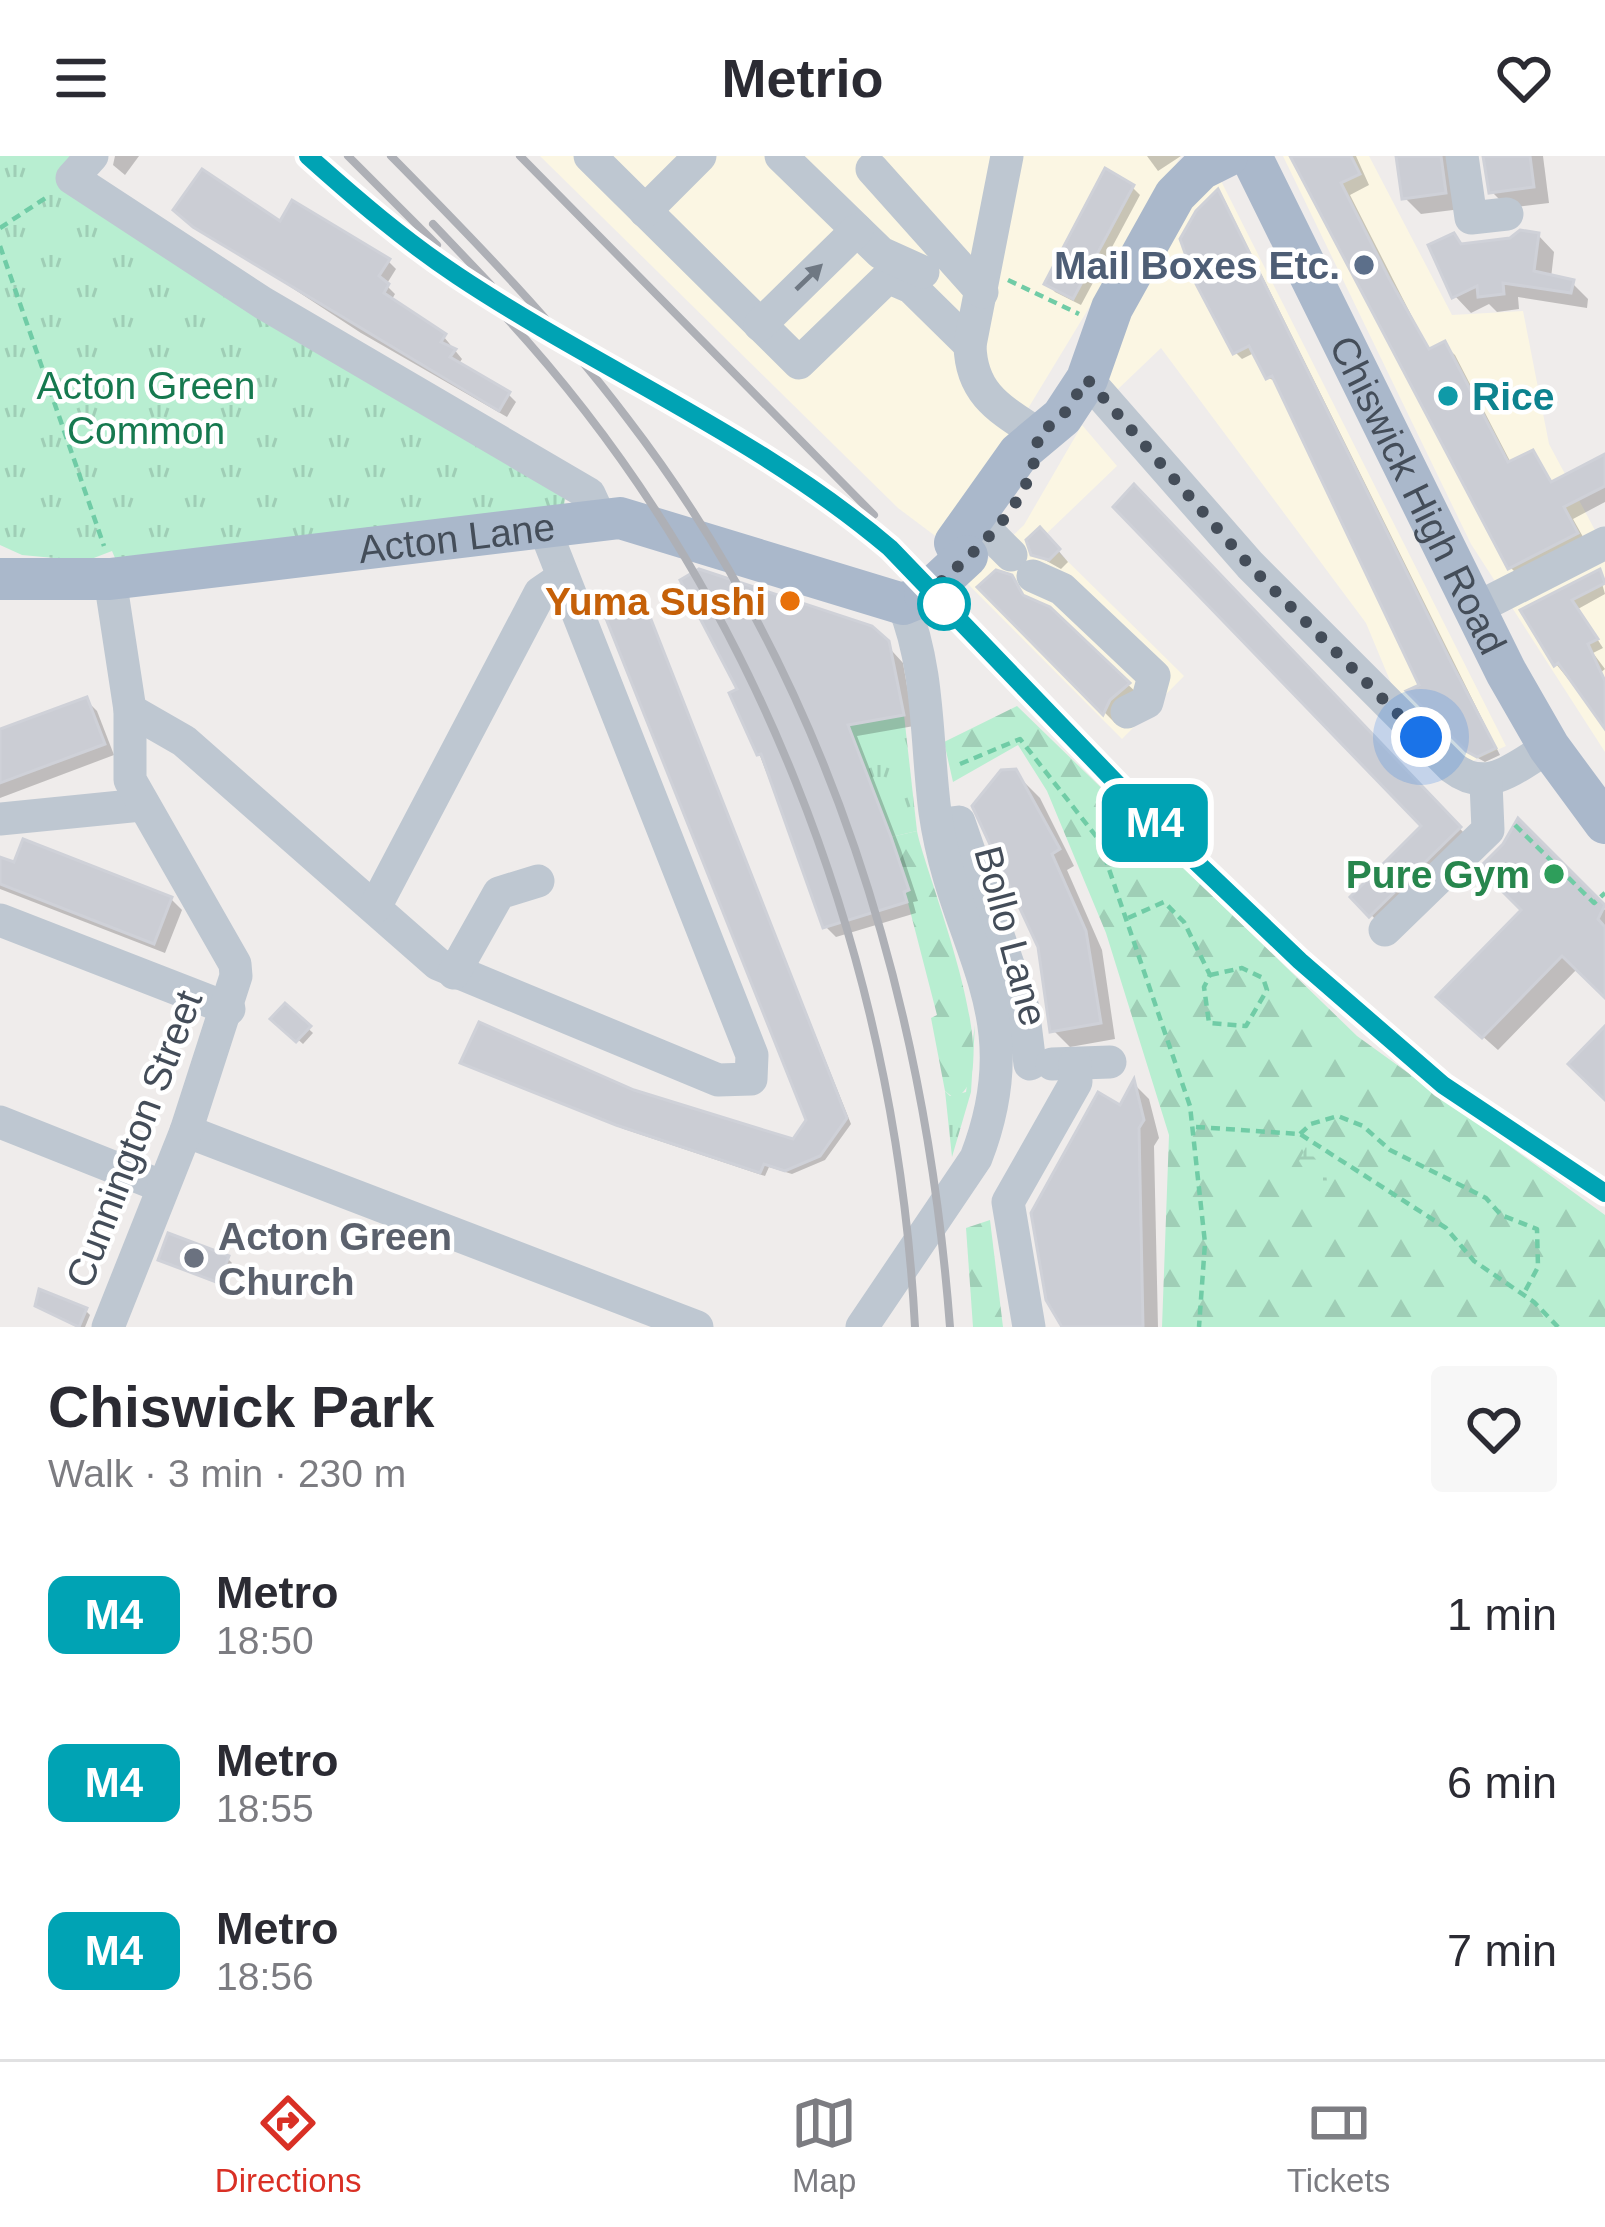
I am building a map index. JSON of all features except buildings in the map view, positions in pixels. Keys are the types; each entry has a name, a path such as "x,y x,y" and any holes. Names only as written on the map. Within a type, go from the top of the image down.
{"main road":[{"path":"915,594 991,553 1038,434 1095,311 1174,195 1201,169 1227,156"},
{"name":"Chiswick High Road","path":"1252,156 1307,265 1315,314 1325,335 1358,367 1475,609 1549,747 1603,817"},
{"path":"1038,434 1062,417 1087,379 1095,311"},
{"name":"Acton Lane","path":"0,579 108,565 631,520 915,594"}],"street":[{"path":"590,156 799,363 857,233"},
{"path":"644,211 700,156"},
{"path":"1007,156 978,308 978,389 1038,434"},
{"path":"1462,156 1471,218 1507,214"},
{"path":"787,162 815,160 844,188 857,233 911,287 978,308"},
{"path":"82,167 263,304 589,494 601,520"},
{"path":"872,170 978,308"},
{"path":"760,325 857,233"},
{"path":"1087,379 1250,566 1453,768 1467,779 1494,779 1549,747"},
{"path":"130,710 184,741 454,974 718,1080 751,1079 753,1067 542,525"},
{"path":"1475,609 1605,543"},
{"path":"991,553 1062,589 1154,676 1154,691 1147,702 1127,712"},
{"name":"Cunnington Street","path":"108,565 130,710 130,780 235,964 229,1009 108,1327"},
{"path":"375,907 540,593 562,578"},
{"name":"Bollo Lane","path":"862,1327 976,1158 1015,1064 938,825 915,594"},
{"path":"1385,931 1488,830 1494,779"},
{"path":"0,819 141,806"},
{"path":"454,974 499,893 538,881"},
{"path":"0,920 229,1009"},
{"path":"1015,1064 1110,1062"},
{"path":"1029,1327 1008,1202 1076,1082 1075,1064"},
{"path":"0,1122 161,1186"},
{"path":"186,1131 698,1327"}],"path":[{"path":"0,228 82,167"},
{"path":"0,246 108,565"},
{"path":"978,308 1095,311"},
{"path":"950,769 1020,739 1099,840 1196,1127 1205,1243 1199,1327"},
{"path":"1494,779 1516,812 1510,819 1594,904 1605,893"},
{"path":"1128,918 1164,902 1184,922 1210,975"},
{"path":"1242,968 1263,978 1267,990 1246,1026 1209,1022 1204,988 1210,975 1242,968"},
{"path":"1300,1133 1311,1124 1339,1116 1363,1126 1390,1150 1486,1198 1501,1215 1537,1228 1538,1267 1522,1295"},
{"path":"1196,1127 1300,1133 1446,1228 1474,1261 1558,1327"}],"shaded area":[{"path":"540,156 1181,156 1004,448 938,538 898,508"},
{"path":"1283,156 1369,156 1452,315 1523,311 1549,444 1605,549 1605,752 1471,544"},
{"path":"1219,177 1506,746 1468,763 1396,695 1366,623 1161,348 1116,391 1105,376 1172,222"},
{"path":"1082,425 1117,466 1043,537 1184,676 1122,739 965,581 1024,525"}],"green space":[{"name":"Acton Green Common","path":"0,156 79,156 59,180 565,495 564,510 115,558 112,551 86,561 22,555 0,545"},
{"path":"1017,706 1357,1036 1605,1215 1605,1327 1162,1327 1169,1135 1106,933 1047,791 1018,745 953,782 944,742"},
{"path":"904,715 917,831 891,837 848,725"},
{"path":"917,831 969,1016 973,1054 969,1083 954,1098 945,1091 931,1018 937,1015 891,837"},
{"path":"975,1025 971,1092 952,1157 945,1091 950,1096 966,1092"},
{"path":"1306,1147 1326,1172 1328,1192 1318,1192 1299,1161"},
{"path":"990,1220 1003,1327 973,1327 966,1228"}],"railway":[{"path":"308,156 458,276 733,438 890,548 1294,955 1458,1096 1605,1193"},
{"path":"348,156 437,245"},
{"path":"391,156 514,283 600,383 698,519 759,625 811,735 855,848 890,965 917,1084 950,1327"},
{"path":"520,156 874,515"},
{"path":"433,224 491,285"},
{"path":"499,310 590,417 669,532 738,654 796,781 842,914 878,1049 902,1187 915,1327"}],"metro line":[{"name":"M4","path":"308,156 376,217 460,278 716,424 845,510 890,548 1147,815 1300,961 1443,1085 1605,1193"}],"place":[{"name":"Mail Boxes Etc.","path":"1364,265"},
{"name":"Rice","path":"1448,396"},
{"name":"Yuma Sushi","path":"790,601"},
{"name":"Pure Gym","path":"1554,874"},
{"name":"Acton Green Church","path":"194,1258"}],"route":[{"path":"944,604 925,596 1027,491 1037,467 1038,434 1062,417 1087,379 1250,566 1421,737"}]}
